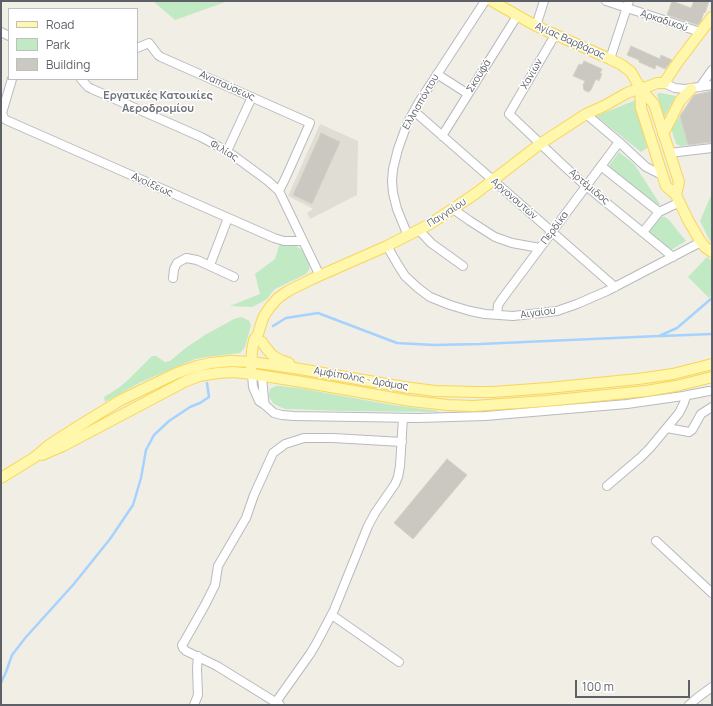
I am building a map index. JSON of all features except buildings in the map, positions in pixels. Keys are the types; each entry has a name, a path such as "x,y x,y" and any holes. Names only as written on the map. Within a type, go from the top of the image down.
{"main road":[{"name":"Αγίας Βαρβάρας","path":"492,1 536,26 610,59 622,65 631,72 640,88 654,104 679,182 678,199"},
{"path":"712,18 678,62 664,84 657,83 648,87 640,88 641,108 666,186 678,199 693,231 701,242 712,252"},
{"name":"Παγγαίου","path":"252,374 251,362 253,342 260,333 262,319 278,298 288,291 419,230 453,209 540,144 586,114 640,88"},
{"path":"663,134 680,101 695,88"},
{"path":"260,333 262,376"},
{"path":"260,333 266,348 272,355 284,362 338,376"},
{"name":"Αμφίπολης - Δράμας","path":"1,478 35,457 49,445 121,400 168,377 197,366 211,363 230,361 262,363 390,385 460,392 493,392 548,388 662,376 712,364"},
{"name":"Αμφίπολης - Δράμας","path":"35,457 56,450 167,390 199,376 211,374 229,372 252,374 411,401 473,406 546,401 646,391 676,386 712,376"}],"street":[{"name":"Ελλησπόντου","path":"408,236 395,204 393,193 392,181 394,162 398,148 414,111 485,1"},
{"path":"536,26 544,1"},
{"name":"Αρκαδικού","path":"606,1 628,5 700,32"},
{"path":"610,59 628,5"},
{"name":"Σκουφά","path":"442,136 517,16"},
{"name":"Χανίων","path":"509,114 555,35"},
{"name":"Αναπαύσεως","path":"138,48 150,43 161,57 310,123 279,191"},
{"path":"695,88 712,70"},
{"path":"437,74 468,94"},
{"name":"Ανοίξεως","path":"12,80 2,115 4,118 18,126 279,240 303,241"},
{"name":"Φιλίας","path":"81,80 92,89 201,137 227,151 268,180 279,191 320,276"},
{"path":"664,84 680,89 712,85"},
{"path":"227,151 252,97"},
{"name":"Αργοναυτών","path":"414,111 615,287"},
{"name":"Αρτέμιδος","path":"509,114 586,186 673,257"},
{"path":"586,114 646,167 662,175"},
{"name":"Περδίκα","path":"497,315 498,305 502,299 619,142"},
{"path":"669,153 712,148"},
{"path":"601,166 659,212"},
{"path":"643,232 659,212 678,199"},
{"path":"453,209 495,237 512,243 540,248"},
{"path":"210,265 228,218"},
{"path":"419,230 440,251 463,266"},
{"name":"Αιγαίου","path":"387,246 405,276 424,292 442,302 460,309 478,313 520,316 557,311 577,304 615,287 701,242"},
{"path":"173,278 174,269 177,263 186,258 210,265 234,277"},
{"path":"252,374 253,387 259,401 274,413 288,416 403,418 506,415 621,404 711,392"},
{"path":"262,376 265,405"},
{"path":"608,486 645,454 681,410 686,396"},
{"path":"666,428 689,432 692,430 700,414 712,407"},
{"path":"402,442 334,438 304,438 285,444 273,453 254,494 246,518 218,566 214,585 206,605 182,645 183,648 186,651 217,666 278,703 310,654 332,615 368,526 395,484 400,466 402,442 403,418"},
{"path":"656,541 712,593"},
{"path":"332,615 399,662"},
{"path":"194,705 198,695 198,656"},
{"path":"689,705 712,687"}],"shaded area":[{"path":"320,124 358,141 357,195 310,219 307,213 313,209 288,196"}],"green space":[{"path":"153,1 228,1 175,20"},
{"path":"661,93 676,96 664,117 657,94"},
{"path":"636,100 647,148 641,152 596,116"},
{"path":"680,116 688,145 681,146 676,144 672,131 672,127"},
{"path":"619,152 634,164 660,204 657,207 608,167"},
{"path":"712,193 712,245 700,221"},
{"path":"659,216 665,217 669,220 686,241 671,250 647,230"},
{"path":"280,243 296,246 302,250 310,265 306,274 275,289 267,299 252,307 230,306 260,294 255,274 275,259"},
{"path":"707,257 712,261 712,294 709,298 688,277"},
{"path":"241,317 249,321 251,325 245,347 240,353 195,359 141,382 105,402 104,397 128,380 152,356 156,356 165,362 170,361 205,335 234,319"},
{"path":"276,386 304,389 392,405 439,411 344,411 286,409 273,403 269,397 270,389"}],"waterway":[{"path":"273,326 286,318 318,313 397,343 434,345 659,336 677,328 712,298"},
{"path":"661,336 712,334"},
{"path":"1,683 12,655 26,637 73,585 110,539 133,505 141,478 146,450 154,435 169,421 190,407 209,397 207,383"}],"district":[{"name":"Εργατικές Κατοικίες Αεροδρομίου","path":"158,102"}]}
